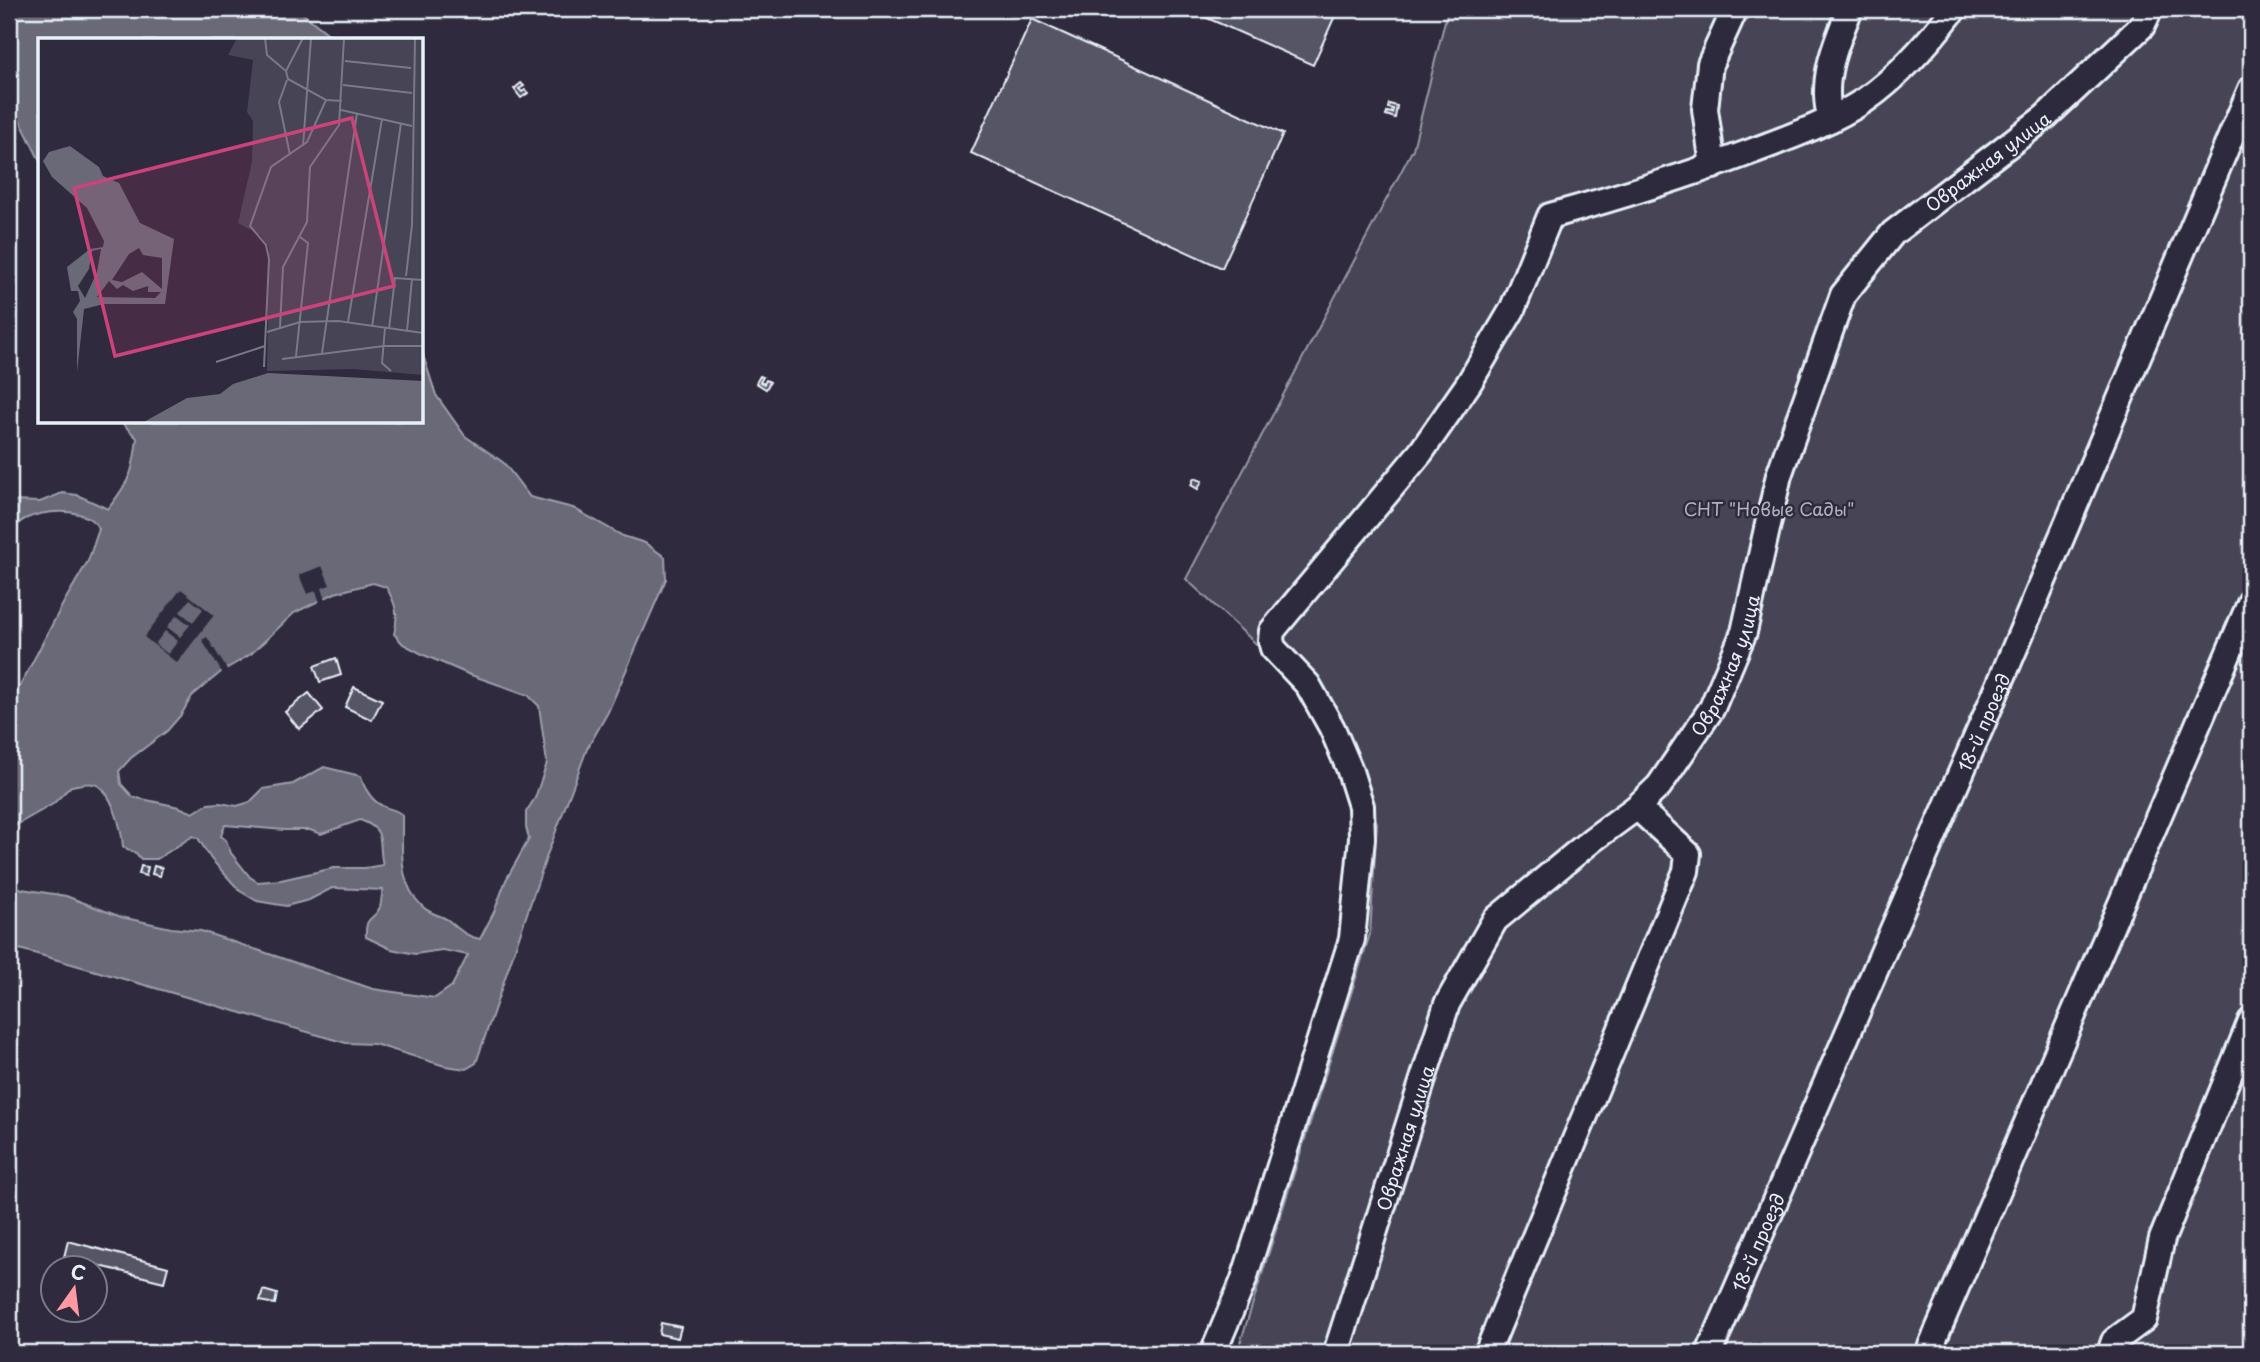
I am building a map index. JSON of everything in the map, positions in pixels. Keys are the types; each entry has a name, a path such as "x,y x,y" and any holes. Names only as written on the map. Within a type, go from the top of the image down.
{"street":[{"path":"1713,166 1705,109 1710,64 1735,9"},
{"path":"1831,119 1827,106 1827,81 1837,41 1850,9"},
{"path":"1213,1353 1243,1282 1345,963 1352,939 1358,889 1362,838 1361,806 1349,768 1332,728 1308,685 1273,648 1270,640 1272,631 1421,452 1469,383 1513,310 1550,216 1639,191 1713,166 1831,119 1866,99 1903,69 1954,9"},
{"name":"Овражная улица","path":"1336,1353 1447,1004 1495,920 1592,840 1637,807 1659,786 1712,708 1744,632 1779,475 1843,295 1893,233 2045,117 2142,26 2150,9"},
{"name":"18-й проезд","path":"1709,1353 2000,683 2251,89"},
{"path":"1928,1353 2251,601"},
{"path":"1487,1353 1686,871 1688,854 1637,807"},
{"path":"2110,1353 2114,1341 2144,1319 2162,1239 2251,1021"}],"green space":[{"name":"СНТ \"Новые Сады\"","path":"1448,9 2251,9 2251,1353 1237,1353 1370,934 1377,823 1332,714 1186,579 1413,149"}],"water":[{"path":"9,9 297,9 333,38 38,38 38,157 9,98"},
{"path":"424,358 436,395 465,436 504,463 530,497 573,508 623,536 645,543 665,557 666,579 608,712 587,749 547,855 476,1063 466,1069 445,1066 374,1044 346,1043 9,946 9,883 22,889 66,896 121,917 171,928 201,931 373,989 435,998 452,986 468,955 442,950 415,954 391,949 366,937 368,921 378,912 383,890 332,888 309,900 286,906 257,901 240,891 211,859 198,838 193,836 157,859 141,859 136,853 123,847 121,831 111,802 100,787 94,784 71,786 53,804 9,829 9,699 20,686 88,561 99,529 85,516 54,512 25,519 9,535 9,507 12,501 40,502 62,493 77,495 108,509 132,469 137,438 123,424 424,424","holes":["373,583 386,587 396,615 394,634 403,644 468,674 528,695 539,706 547,763 535,798 526,812 529,839 506,880 480,939 466,934 448,920 429,911 414,897 408,887 403,864 402,815 374,800 361,776 324,767 293,784 263,789 250,802 237,806 208,804 193,813 179,807 133,797 121,784 119,771 131,758 167,731 192,696 221,672 251,654 294,613 335,593","360,820 375,828 380,838 383,865 334,868 281,880 258,882 250,877 221,836 225,825 310,830 321,834"]}],"pier":[{"path":"322,566 330,585 322,588 326,600 320,603 316,591 307,594 299,575"},
{"path":"181,589 214,615 177,663 144,637","holes":["190,599 203,609 193,622 180,612","177,615 190,625 180,637 167,627","165,631 178,641 168,654 155,644"]},
{"path":"207,637 228,671 223,674 202,640"}],"building":[{"path":"1187,9 1338,9 1313,65"},
{"path":"1032,19 1283,134 1222,268 971,153"},
{"path":"521,83 524,86 519,89 528,93 521,98 514,89"},
{"path":"1389,104 1397,106 1395,118 1386,115 1387,112 1392,113 1393,109 1388,108"},
{"path":"760,376 763,377 760,382 770,382 766,389 756,383"},
{"path":"1194,478 1202,481 1198,489 1191,485"},
{"path":"336,658 341,675 320,682 314,666"},
{"path":"354,687 382,700 372,720 345,707"},
{"path":"309,693 323,710 299,729 285,712"},
{"path":"141,866 148,867 146,876 139,874"},
{"path":"154,866 162,868 160,876 152,874"},
{"path":"68,1241 168,1267 164,1282 108,1268 108,1254 65,1254"},
{"path":"263,1290 277,1294 275,1304 260,1301"},
{"path":"661,1323 681,1327 678,1338 659,1334"}]}
